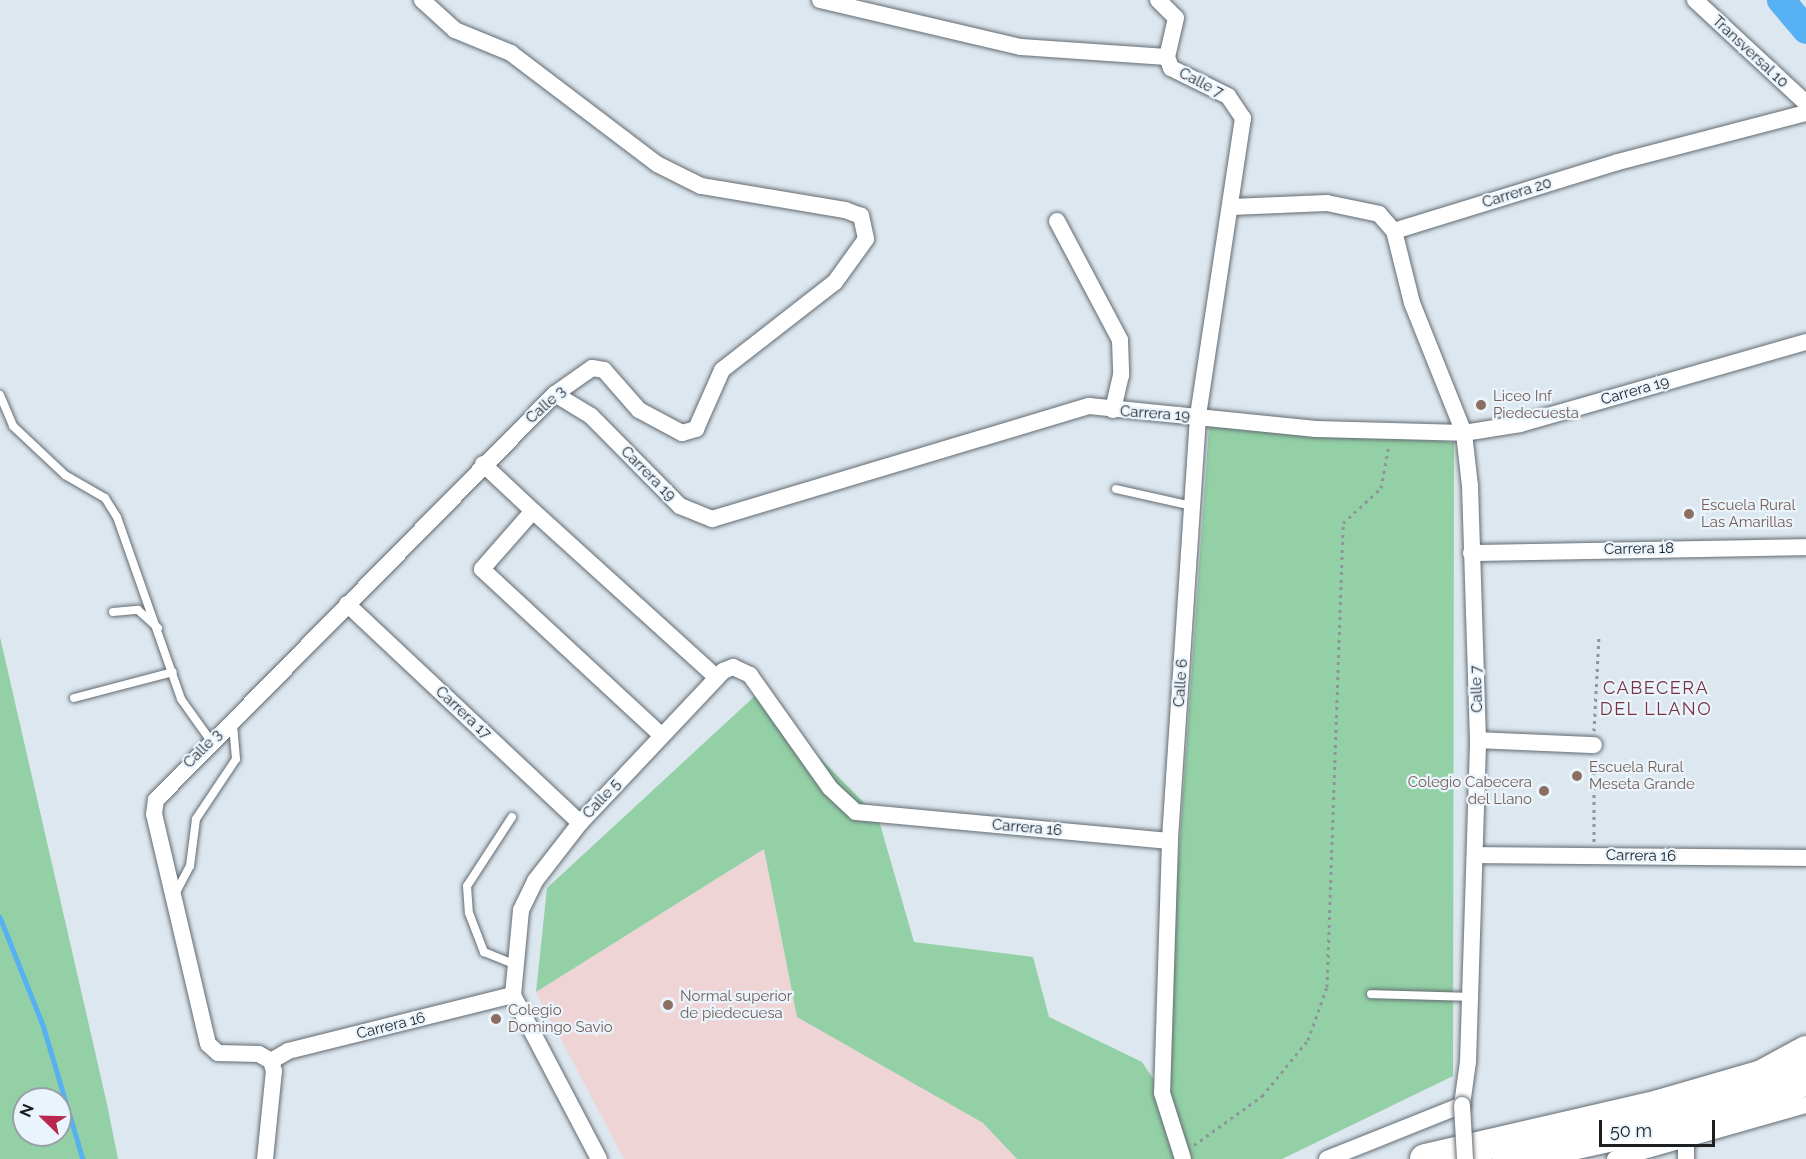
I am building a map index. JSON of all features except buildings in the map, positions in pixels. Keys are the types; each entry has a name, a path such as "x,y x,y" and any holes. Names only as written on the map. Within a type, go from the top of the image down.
{"highway":[{"path":"1425,1159 1659,1105 1762,1075 1806,1052"},
{"path":"1508,1159 1754,1105 1806,1080"}],"street":[{"name":"Calle 3","path":"271,1061 258,1054 218,1053 208,1044 154,814 156,800 232,719 555,394 592,368 604,370 639,410 682,433 696,429 722,370 835,282 866,238 861,216 701,186 657,164 511,52 455,30 422,0"},
{"path":"820,0 1021,47 1167,57"},
{"name":"Calle 7","path":"1158,0 1176,18 1167,57 1171,68 1228,96 1243,118 1232,207"},
{"name":"Transversal 10","path":"1695,0 1806,103"},
{"name":"Carrera 20","path":"1394,231 1618,162 1806,113"},
{"path":"1232,207 1327,203 1379,214 1394,231"},
{"name":"Calle 6","path":"1182,1157 1162,1093 1170,841 1198,417 1232,207"},
{"path":"1057,221 1120,340 1121,375 1113,410"},
{"name":"Calle 7","path":"1394,231 1412,303 1464,433 1478,740 1470,997 1462,1105 1466,1159"},
{"name":"Carrera 19","path":"555,394 591,416 680,506 712,519 1089,406 1316,429 1464,433 1520,424 1806,342"},
{"path":"483,464 716,677"},
{"path":"533,511 482,569 661,735"},
{"name":"Carrera 18","path":"1471,553 1806,547"},
{"name":"Carrera 17","path":"347,604 580,823"},
{"name":"Carrera 16","path":"716,677 733,667 750,675 842,801 856,812 1170,841"},
{"name":"Calle 5","path":"598,1159 513,995 513,964 521,910 535,881 580,823 716,677"},
{"path":"1478,740 1594,745"},
{"name":"Carrera 16","path":"1475,855 1806,858"},
{"name":"Carrera 16","path":"271,1061 288,1051 513,995"},
{"path":"265,1159 271,1061"},
{"path":"1328,1159 1462,1105"},
{"path":"1615,1159 1806,1105"},
{"path":"1686,1140 1686,1159"}],"lane":[{"path":"0,395 13,426 66,475 105,498 117,517 158,628 181,699 211,741"},
{"path":"1116,489 1192,506"},
{"path":"113,612 138,610 158,628"},
{"path":"74,698 173,672"},
{"path":"173,899 190,866 196,819 236,759 232,719"},
{"path":"512,817 467,886 484,952 513,964"},
{"path":"1371,994 1470,997"}],"path":[{"path":"1182,1157 1262,1096 1308,1040 1327,987 1343,523 1381,488 1389,430"},
{"path":"1594,856 1594,745 1599,637"}],"shaded area":[{"name":"Normal superior de piedecuesa","path":"764,849 797,1017 983,1123 1017,1159 624,1159 536,992"}],"green space":[{"path":"1209,427 1454,442 1453,1076 1282,1159 1017,1159 983,1123 797,1017 764,849 536,992 547,888 757,694 878,817 914,942 1033,957 1049,1017 1142,1062 1162,1092"},
{"path":"0,637 107,1104 118,1159 0,1159"}],"waterway":[{"path":"1781,0 1806,30"},
{"path":"0,917 43,1025 83,1159"}],"place":[{"name":"Liceo Inf Piedecuesta","path":"1481,405"},
{"name":"Escuela Rural Las Amarillas","path":"1689,514"},
{"name":"Escuela Rural Meseta Grande","path":"1577,776"},
{"name":"Colegio Cabecera del Llano","path":"1544,791"},
{"name":"Normal superior de piedecuesa","path":"668,1005"},
{"name":"Colegio Domingo Savio","path":"496,1019"}],"district":[{"name":"CABECERA DEL LLANO","path":"1656,699"}]}
